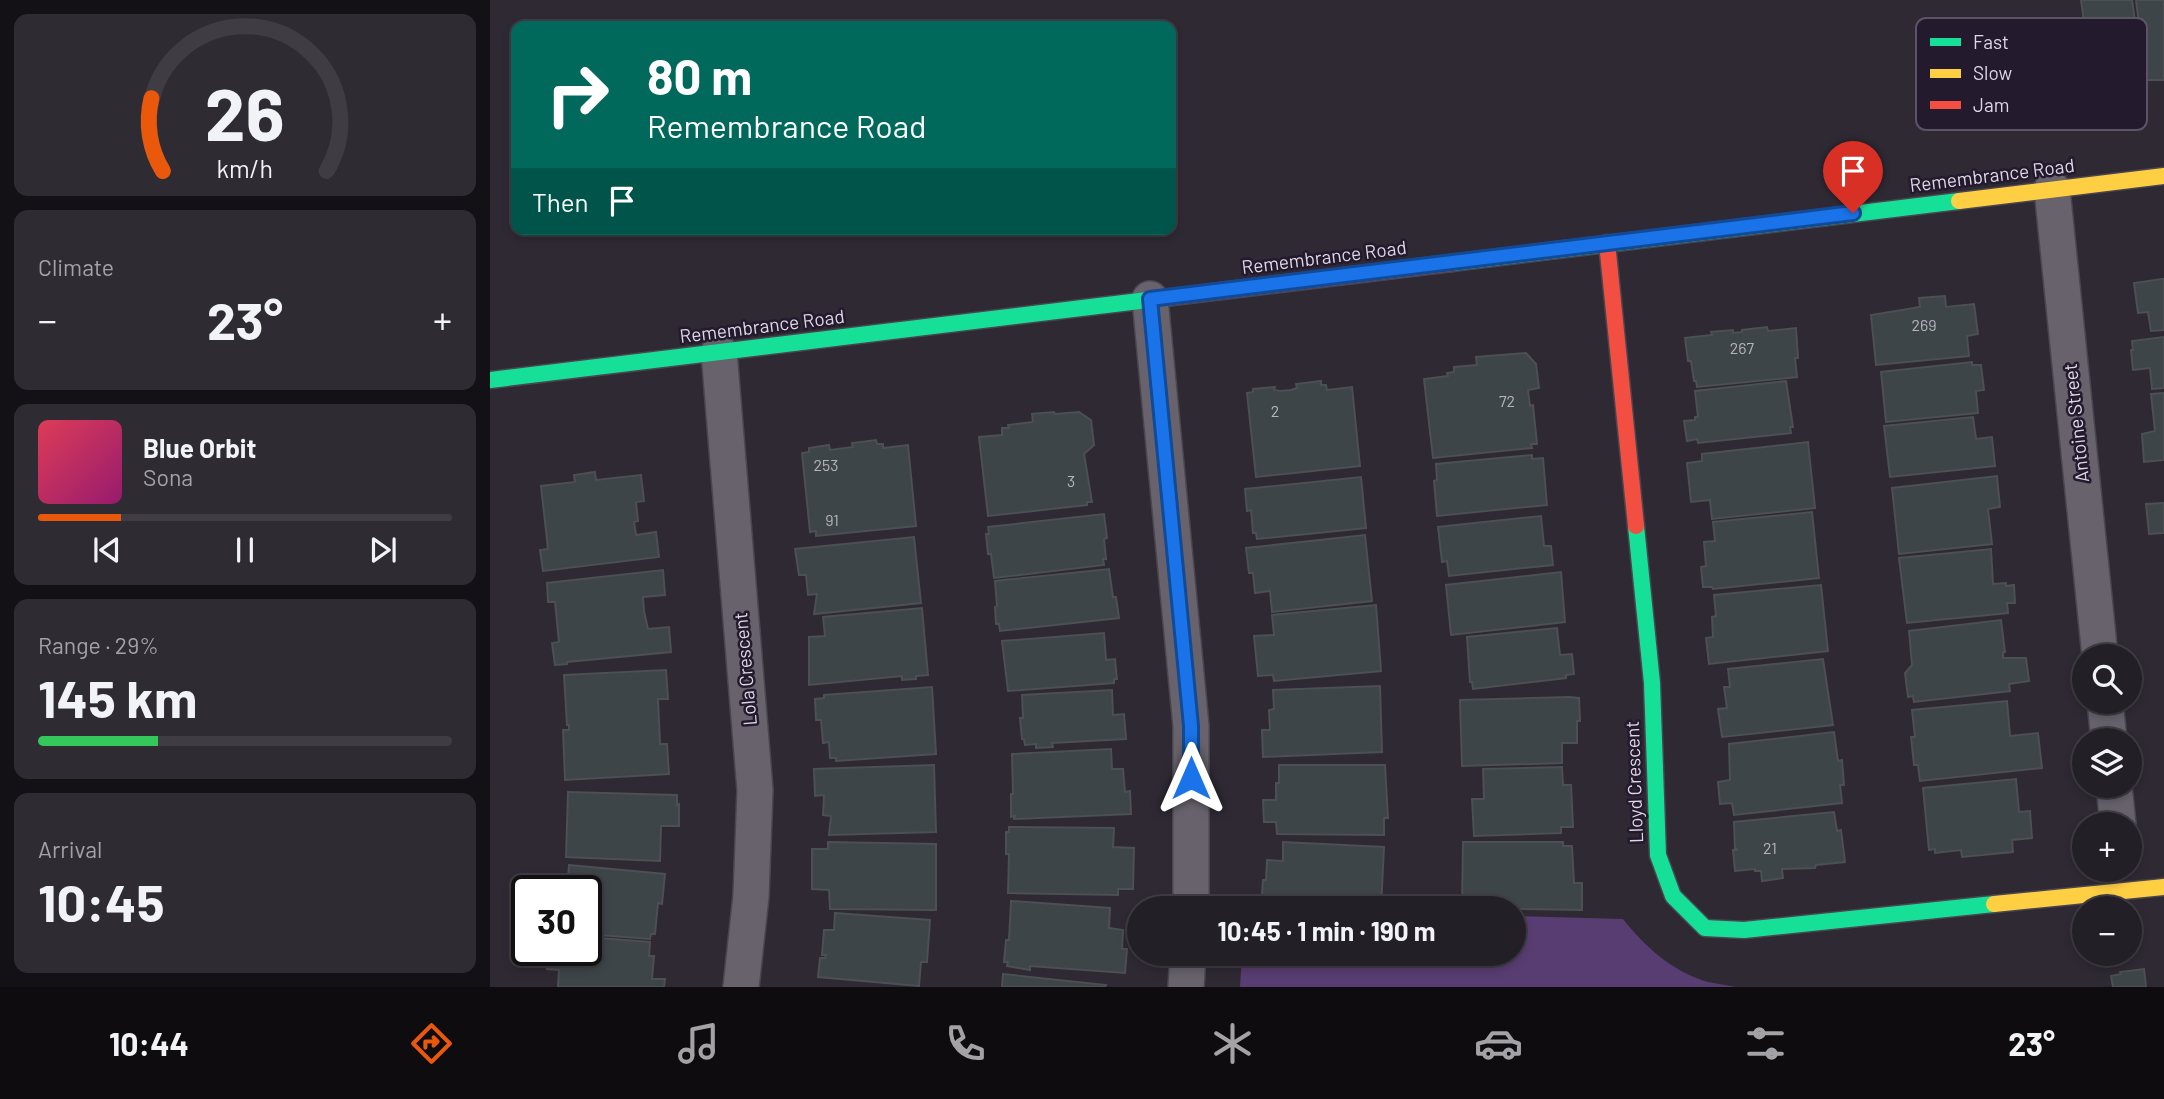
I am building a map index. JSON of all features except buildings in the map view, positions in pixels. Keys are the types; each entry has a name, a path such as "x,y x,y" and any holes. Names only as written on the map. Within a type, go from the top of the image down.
{"street":[{"name":"Remembrance Road","path":"490,380 2164,176"},
{"name":"Antoine Street","path":"2052,189 2099,644"},
{"name":"Lloyd Crescent","path":"1607,243 1652,683 1658,855 1673,896 1705,928 1744,930 2108,882"},
{"path":"1150,299 1191,726 1191,896"},
{"name":"Lola Crescent","path":"719,352 755,790 751,896 741,987"},
{"name":"Lloyd Crescent","path":"2135,882 2164,887"},
{"path":"1186,987 1187,966"}],"shaded area":[{"path":"1526,916 1623,919 1650,949 1683,972 1708,982 1736,987 1240,987 1241,966 1526,966"}],"traffic: fast":[{"path":"1452,263 1959,201"},
{"path":"490,380 1156,299"},
{"path":"1636,526 1652,683 1658,855 1673,896 1705,928 1744,930 1994,904"}],"traffic: slow":[{"path":"1959,201 2164,176"},
{"path":"1994,904 2164,887"}],"traffic: jam":[{"path":"1607,243 1636,526"},
{"path":"1156,299 1452,263"}],"route":[{"path":"1191,778 1191,726 1150,299 1853,213"}]}
